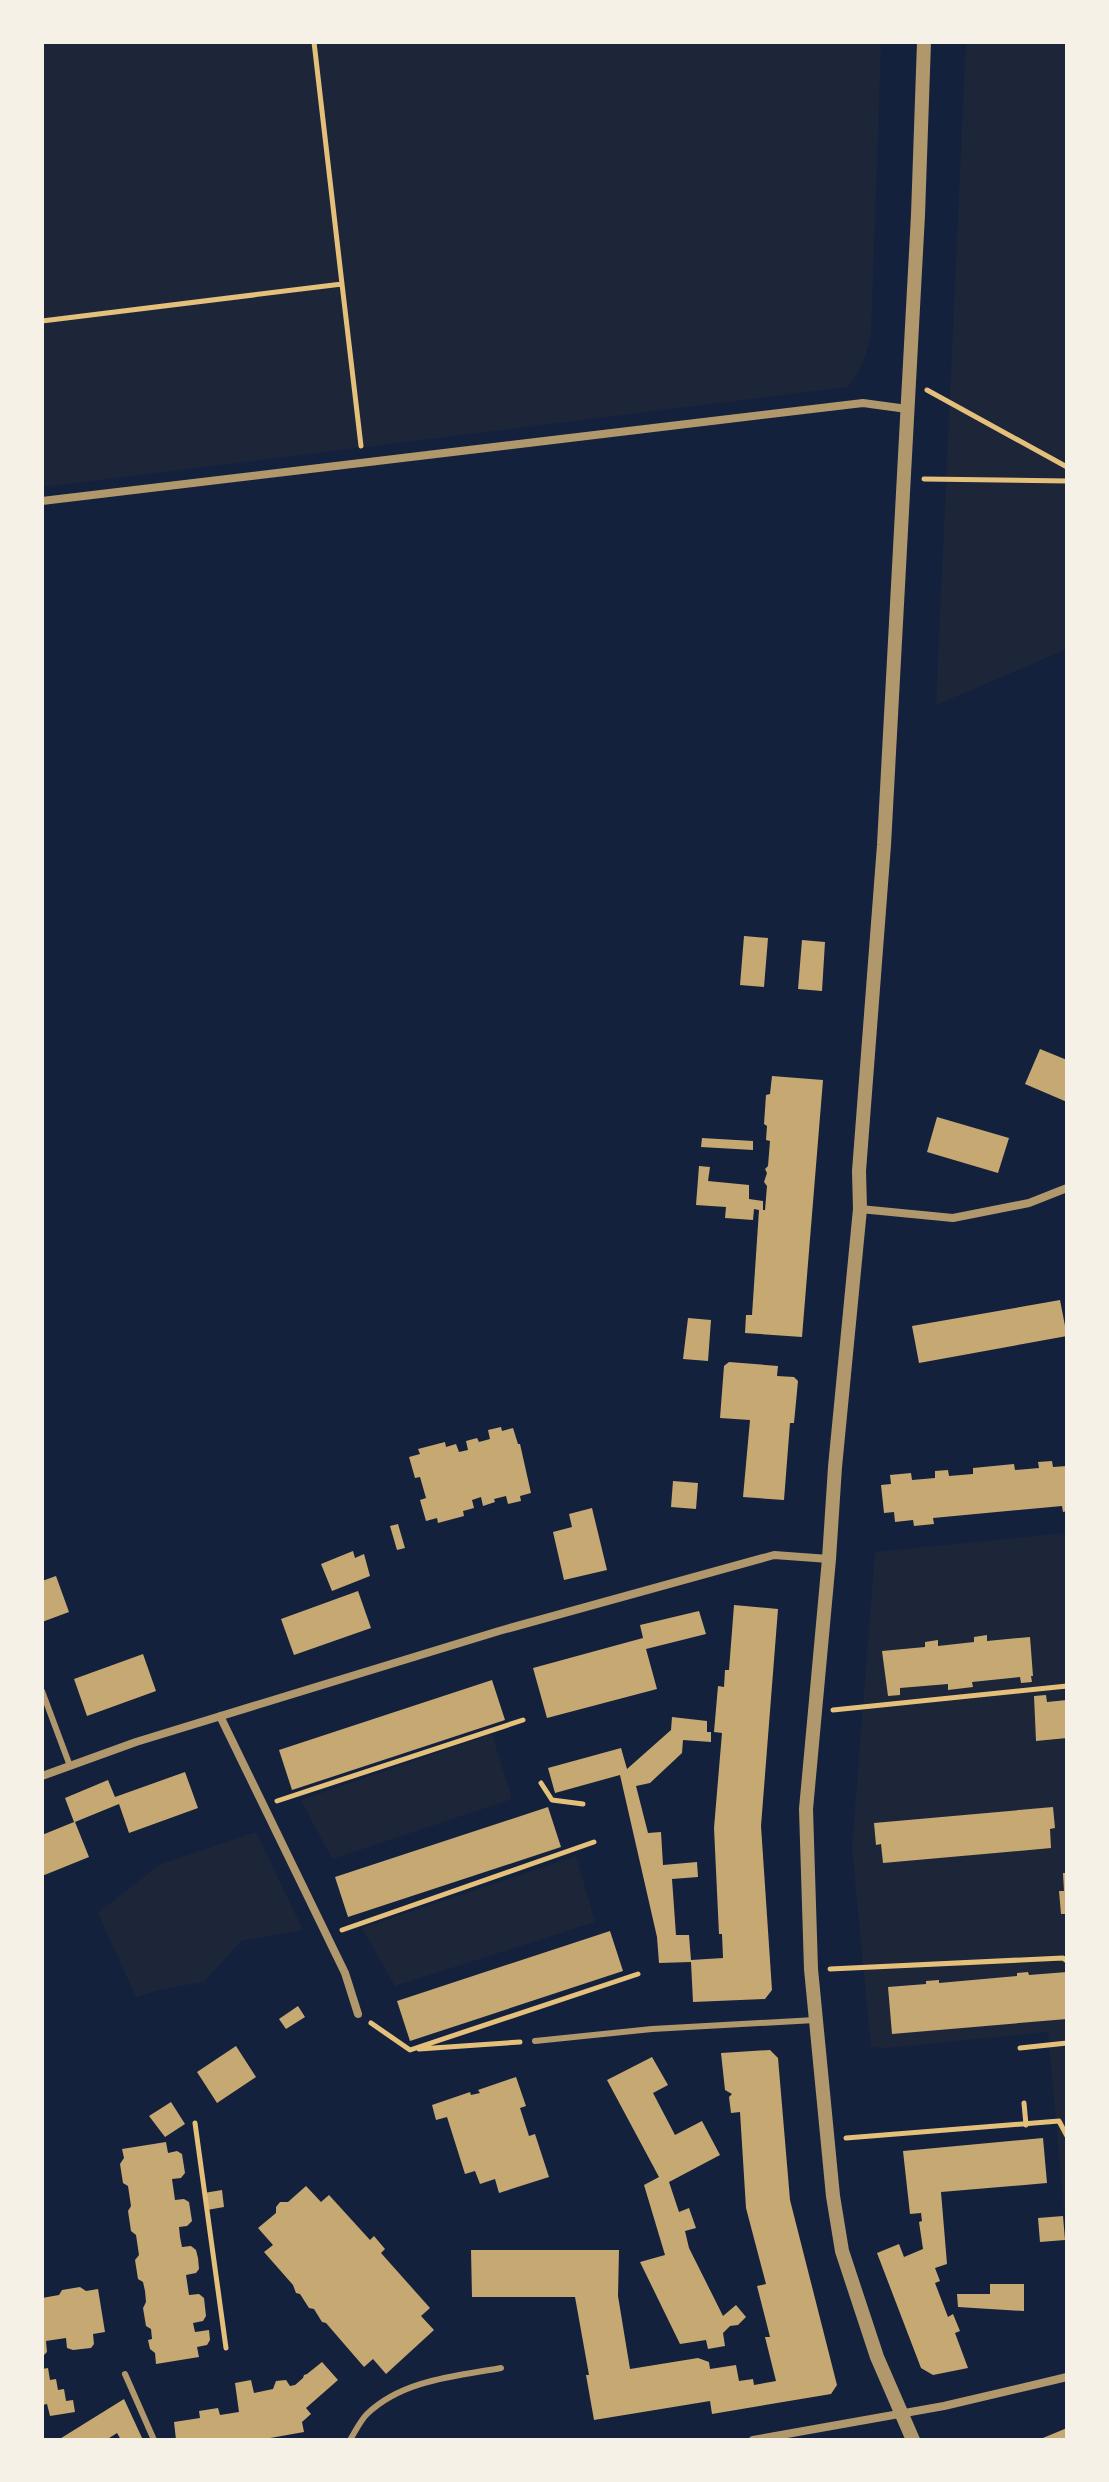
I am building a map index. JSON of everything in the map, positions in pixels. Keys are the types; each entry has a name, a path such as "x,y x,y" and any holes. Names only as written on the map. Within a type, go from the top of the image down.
{"street":[{"path":"913,2440 877,2357 842,2251 833,2196 815,2020 806,1809 860,1209 859,1171 884,845 924,42"},
{"path":"42,501 863,403 907,409"},
{"path":"860,1209 953,1218 1029,1203 1067,1188"},
{"path":"42,1776 220,1716 499,1631 774,1555 829,1559"},
{"path":"220,1716 345,1973 358,2014"},
{"path":"753,2440 944,2406 1067,2377"}],"lane":[{"path":"42,1691 70,1766"},
{"path":"535,2041 652,2029 815,2020"},
{"path":"350,2440 366,2415 394,2395 431,2380 501,2368"},
{"path":"125,2374 154,2440"}],"path":[{"path":"314,42 363,463"},
{"path":"42,321 342,284"},
{"path":"909,380 1067,467"},
{"path":"903,479 1067,481"},
{"path":"813,1712 1067,1686"},
{"path":"263,1806 523,1720"},
{"path":"541,1783 552,1800 583,1804"},
{"path":"327,1935 594,1842"},
{"path":"811,1969 1063,1958 1067,1961"},
{"path":"410,2050 638,1974"},
{"path":"358,2014 410,2050 535,2041 526,2011"},
{"path":"1020,2048 1067,2043"},
{"path":"1024,2103 1026,2125"},
{"path":"829,2139 1059,2121 1067,2136"},
{"path":"195,2123 226,2348"}],"shaded area":[{"path":"42,42 881,42 871,335 865,356 848,387 42,487"},
{"path":"966,42 1067,42 1067,649 936,705"},
{"path":"1067,1533 1067,2244 1048,2032 871,2047 852,1848 875,1552"},
{"path":"492,1734 512,1799 332,1859 301,1800"},
{"path":"256,1832 303,1930 241,1941 204,1982 136,1997 98,1913 159,1865"},
{"path":"576,1856 595,1922 395,1986 362,1928"}],"building":[{"path":"744,936 768,938 764,987 740,985"},
{"path":"802,940 825,942 822,991 798,989"},
{"path":"1040,1049 1067,1060 1067,1102 1025,1084"},
{"path":"772,1076 823,1080 802,1337 745,1333 746,1315 752,1315 759,1210 754,1209 753,1220 725,1218 726,1207 696,1205 699,1166 710,1167 708,1181 749,1185 749,1199 763,1201 765,1210 767,1186 764,1182 770,1141 766,1140 767,1126 764,1124 766,1095 770,1094"},
{"path":"937,1117 1009,1138 998,1173 927,1152"},
{"path":"702,1138 753,1141 753,1150 701,1147"},
{"path":"1060,1300 1067,1336 919,1363 912,1326"},
{"path":"688,1318 711,1320 708,1361 683,1359"},
{"path":"729,1362 778,1366 777,1376 794,1377 798,1381 794,1423 790,1423 784,1500 743,1497 750,1420 720,1418 724,1366"},
{"path":"501,1427 502,1431 513,1428 520,1444 531,1493 520,1496 521,1501 508,1504 506,1496 483,1506 481,1497 472,1500 474,1508 463,1511 464,1516 438,1523 437,1518 426,1521 420,1500 426,1498 420,1477 415,1478 409,1457 420,1454 418,1449 445,1442 446,1447 456,1444 459,1452 468,1450 466,1441 490,1439 488,1430"},
{"path":"1052,1461 1053,1467 1067,1466 1067,1511 1063,1512 1062,1506 933,1518 934,1524 914,1526 913,1520 895,1522 894,1512 884,1513 881,1485 891,1484 890,1475 911,1473 912,1480 935,1478 935,1471 948,1470 949,1476 973,1474 973,1468 1014,1464 1015,1470 1039,1468 1038,1462"},
{"path":"673,1481 698,1483 696,1509 671,1507"},
{"path":"592,1508 607,1570 564,1580 553,1532 572,1527 569,1514"},
{"path":"398,1524 405,1548 397,1550 390,1526"},
{"path":"353,1551 355,1558 364,1554 370,1576 332,1591 321,1564"},
{"path":"56,1576 69,1612 42,1622 42,1581"},
{"path":"358,1591 371,1628 294,1655 281,1619"},
{"path":"734,1605 778,1609 761,1826 772,1990 765,1999 693,2002 691,1962 659,1963 657,1937 620,1775 555,1793 548,1768 621,1748 627,1769 671,1730 672,1717 707,1721 711,1742 683,1740 682,1753 650,1783 636,1786 648,1833 661,1832 663,1865 697,1862 698,1877 672,1879 676,1935 689,1935 691,1960 723,1958 714,1828 722,1733 714,1732 718,1686 724,1687 725,1670 729,1670"},
{"path":"699,1611 706,1634 646,1649 657,1689 547,1718 533,1668 643,1638 640,1625"},
{"path":"987,1635 987,1641 1030,1637 1032,1682 1021,1683 1020,1677 972,1682 973,1687 948,1690 948,1684 900,1688 900,1695 888,1696 882,1651 925,1647 925,1642 938,1640 938,1646 974,1642 974,1637"},
{"path":"143,1654 156,1691 87,1716 74,1679"},
{"path":"492,1680 505,1720 292,1790 279,1750"},
{"path":"1046,1695 1047,1702 1067,1700 1067,1738 1036,1741 1034,1696"},
{"path":"185,1772 198,1808 129,1833 119,1804 75,1822 89,1857 42,1876 42,1835 74,1822 65,1798 108,1780 115,1797"},
{"path":"548,1807 561,1847 348,1917 335,1877"},
{"path":"1053,1807 1055,1828 1050,1829 1051,1848 883,1863 881,1844 876,1845 874,1823"},
{"path":"1063,1873 1067,1873 1067,1914 1061,1914 1059,1891 1064,1891"},
{"path":"610,1931 623,1971 410,2041 397,2001"},
{"path":"1028,1972 1029,1975 1067,1972 1067,2019 892,2034 888,1987 926,1984 926,1981 939,1980 939,1983 1017,1976 1017,1973"},
{"path":"298,2006 305,2017 286,2029 279,2019"},
{"path":"236,2046 256,2077 217,2103 197,2072"},
{"path":"770,2050 778,2058 790,2200 837,2385 831,2394 712,2414 710,2401 594,2420 575,2297 472,2297 471,2250 619,2250 618,2296 630,2369 698,2358 709,2362 710,2369 736,2365 739,2381 753,2379 754,2385 776,2381 765,2337 770,2337 757,2286 766,2284 746,2208 740,2112 731,2113 729,2097 732,2094 725,2090 721,2053"},
{"path":"652,2057 668,2085 653,2093 675,2135 702,2121 720,2155 669,2182 679,2212 689,2208 696,2228 685,2231 689,2248 723,2316 736,2305 746,2317 723,2333 725,2346 708,2349 706,2340 680,2344 640,2262 665,2255 644,2185 659,2177 607,2080"},
{"path":"516,2077 526,2106 520,2108 529,2136 535,2134 549,2177 499,2193 495,2179 480,2184 475,2171 465,2174 447,2117 436,2120 432,2105 470,2092 471,2095 480,2093 478,2090"},
{"path":"171,2102 185,2124 165,2137 149,2116"},
{"path":"1043,2138 1047,2183 941,2192 947,2264 935,2268 940,2281 935,2283 948,2317 953,2314 960,2331 955,2333 968,2368 933,2375 921,2368 877,2253 899,2244 904,2257 923,2249 919,2222 922,2221 921,2213 910,2214 903,2151"},
{"path":"166,2142 168,2153 177,2151 182,2154 185,2173 181,2178 172,2179 175,2200 189,2202 192,2221 187,2226 179,2227 180,2237 182,2247 191,2246 198,2258 199,2269 186,2275 189,2295 199,2294 204,2298 206,2316 203,2321 193,2323 195,2332 209,2330 210,2340 207,2345 197,2347 199,2357 156,2364 155,2353 150,2349 148,2340 152,2339 151,2329 146,2326 143,2308 145,2291 143,2282 138,2279 135,2260 139,2255 136,2235 131,2231 128,2186 123,2183 120,2164 124,2158 122,2149"},
{"path":"306,2186 321,2202 329,2195 370,2240 374,2236 385,2249 381,2253 430,2308 421,2316 434,2330 386,2374 373,2359 364,2367 322,2322 314,2309 309,2308 264,2252 273,2245 258,2228 276,2213 280,2202 288,2202"},
{"path":"222,2190 224,2207 207,2210 204,2193"},
{"path":"1063,2216 1065,2240 1040,2242 1038,2218"},
{"path":"990,2284 1024,2284 1024,2311 958,2307 957,2294 990,2294"},
{"path":"80,2287 86,2291 98,2289 105,2332 93,2334 94,2344 91,2348 67,2348 66,2338 46,2341 47,2352 42,2357 42,2298"},
{"path":"322,2362 338,2380 306,2408 311,2414 302,2422 304,2432 259,2440 176,2440 174,2422 200,2418 199,2411 218,2408 220,2415 239,2412 235,2383 251,2380 254,2393 273,2389 276,2381 286,2380 290,2386 295,2385"},
{"path":"48,2368 50,2380 56,2379 58,2390 64,2389 66,2401 73,2400 75,2412 50,2416 47,2404 42,2405 42,2369"},
{"path":"124,2399 143,2440 121,2440 117,2433 106,2440 58,2440"},
{"path":"1067,2428 1067,2440 1038,2440"}]}
